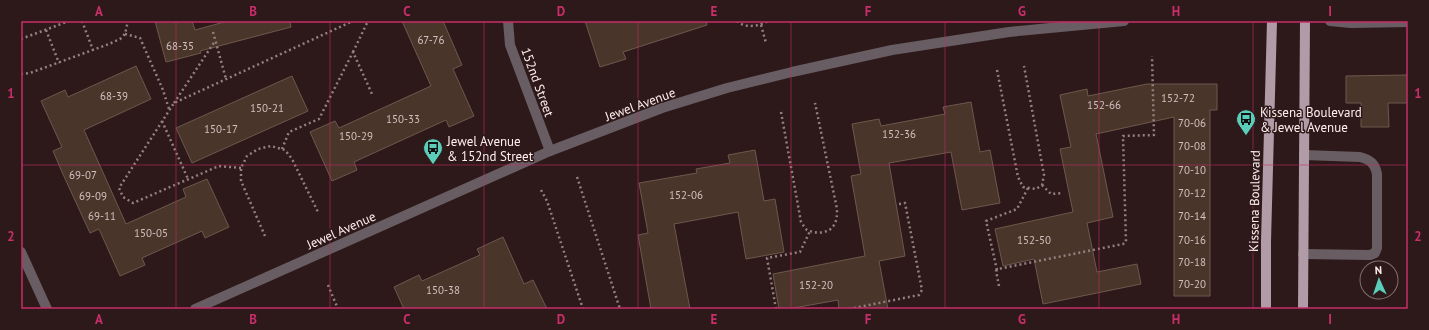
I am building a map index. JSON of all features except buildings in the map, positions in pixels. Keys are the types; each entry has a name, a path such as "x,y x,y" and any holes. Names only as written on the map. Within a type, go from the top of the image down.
{"main road":[{"name":"Kissena Boulevard","path":"1266,309 1266,241 1272,21"},
{"path":"1302,309 1305,21"}],"street":[{"name":"152nd Street","path":"508,21 510,45 550,151"},
{"name":"Jewel Avenue","path":"195,309 550,151 662,108 727,88 892,50 1009,32 1124,21"},
{"path":"1330,21 1351,23 1408,22"},
{"path":"1303,254 1370,255 1375,253 1377,248 1377,174 1375,165 1367,159 1360,157 1304,155"},
{"path":"21,252 47,309"}],"path":[{"path":"21,39 69,21"},
{"path":"82,21 93,50"},
{"path":"21,74 30,74 120,39 125,34 128,21"},
{"path":"174,103 353,21"},
{"path":"282,149 289,132 319,119 368,21"},
{"path":"737,21 745,26 761,25 768,21"},
{"path":"761,25 766,43"},
{"path":"46,30 59,63"},
{"path":"212,32 226,79"},
{"path":"125,34 140,38 163,90 169,110"},
{"path":"215,41 119,188 123,198 133,203 219,166 241,168"},
{"path":"353,52 372,94"},
{"path":"997,270 1126,242 1123,136 1154,135 1152,56"},
{"path":"997,70 1018,177 1024,187 1036,189 1042,185 1044,175 1024,66"},
{"path":"781,112 801,222 806,229 810,231 826,232 833,227 837,218 837,209 815,102"},
{"path":"162,121 188,179"},
{"path":"265,236 241,181 241,168 247,156 258,149 271,146 285,150 292,159 318,212"},
{"path":"577,177 620,309"},
{"path":"1042,185 1051,194 1063,193"},
{"path":"999,286 986,221 1017,208 1028,188"},
{"path":"541,190 547,201 583,309"},
{"path":"849,309 919,295 922,290 905,203 899,204"},
{"path":"776,309 767,258 800,252 810,231"},
{"path":"328,285 338,309"}],"place":[{"name":"Kissena Boulevard & Jewel Avenue","path":"1246,136"},
{"name":"Jewel Avenue & 152nd Street","path":"433,165"}]}
